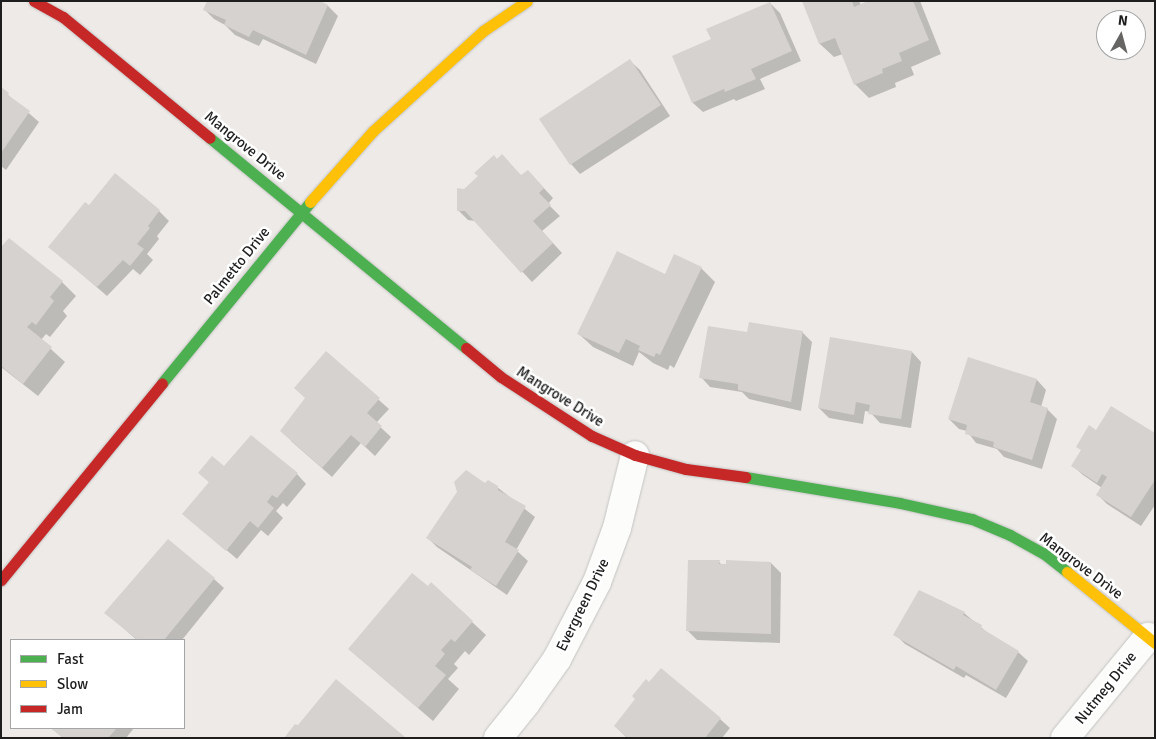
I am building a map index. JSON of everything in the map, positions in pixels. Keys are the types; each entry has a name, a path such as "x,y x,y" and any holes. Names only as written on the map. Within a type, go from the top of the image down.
{"street":[{"name":"Mangrove Drive","path":"34,1 63,17 501,377 592,436 635,456 686,470 768,480 972,519 1010,535 1043,553 1151,640"},
{"name":"Palmetto Drive","path":"1,580 301,212 373,130 426,80 483,31 527,1"},
{"name":"Evergreen Drive","path":"498,738 557,660 597,582 617,528 635,456"},
{"name":"Nutmeg Drive","path":"1065,738 1151,640"}],"building":[{"path":"207,1 320,1 328,5 306,55 253,30 249,37 224,25 226,20 203,10"},
{"path":"802,1 852,1 854,7 868,1 913,1 929,40 899,53 902,61 882,69 883,73 854,85 835,38 819,44"},
{"path":"770,2 792,51 751,69 756,79 725,92 724,89 692,103 672,56 711,39 706,29"},
{"path":"630,59 661,105 570,165 539,119"},
{"path":"1,87 9,93 8,95 30,111 1,153"},
{"path":"502,154 521,175 528,170 544,188 539,193 551,205 533,221 553,243 521,273 465,211 457,211 457,188 464,189 478,176 474,173 494,155 497,159"},
{"path":"115,173 160,210 148,226 150,228 137,244 144,249 130,266 123,260 97,287 48,247 85,202 89,205"},
{"path":"9,238 63,281 50,297 54,301 36,325 32,322 27,327 52,347 23,384 1,366 1,247"},
{"path":"617,251 665,274 674,254 702,267 660,355 656,353 654,357 638,350 640,346 626,339 619,353 577,334"},
{"path":"749,322 803,331 791,402 738,390 738,384 699,378 708,326 747,332"},
{"path":"830,337 912,351 901,419 868,414 870,405 856,402 854,415 818,408"},
{"path":"326,351 380,398 367,413 382,426 365,447 351,435 322,468 280,431 305,398 294,388"},
{"path":"968,357 1037,379 1030,402 1048,408 1032,460 993,447 994,442 965,434 967,425 948,419"},
{"path":"1111,406 1155,433 1155,480 1131,517 1096,495 1107,477 1102,474 1097,483 1071,466 1081,450 1076,447 1089,425 1096,430"},
{"path":"251,435 298,473 277,498 272,495 267,502 274,508 258,528 250,521 226,551 182,514 209,482 198,473 212,456 224,466"},
{"path":"466,470 485,483 488,480 498,486 498,490 526,506 505,542 519,550 496,586 470,570 472,567 426,538 457,492 454,482"},
{"path":"168,539 215,578 165,639 137,639 104,613"},
{"path":"688,560 720,560 719,564 726,564 726,560 771,562 771,634 686,631"},
{"path":"412,573 428,586 431,582 473,621 455,642 451,639 441,650 445,654 435,666 446,675 418,708 348,649"},
{"path":"919,590 965,612 963,615 982,625 981,628 1019,651 996,690 956,666 954,670 893,635"},
{"path":"661,668 721,718 705,738 628,738 614,726 635,699 632,696 646,679 649,682"},
{"path":"336,679 405,737 284,738 295,724 298,725"},
{"path":"52,729 116,729 108,738 63,738"}],"traffic: fast":[{"path":"210,138 466,348"},
{"path":"162,383 310,202"},
{"path":"745,477 900,503 972,519 1010,535 1043,553 1067,572"}],"traffic: slow":[{"path":"310,202 373,131 483,31 527,1"},
{"path":"1067,572 1155,643"}],"traffic: jam":[{"path":"34,1 63,17 210,138"},
{"path":"466,348 501,377 592,436 635,455 686,469 745,477"},
{"path":"1,580 162,383"}]}
